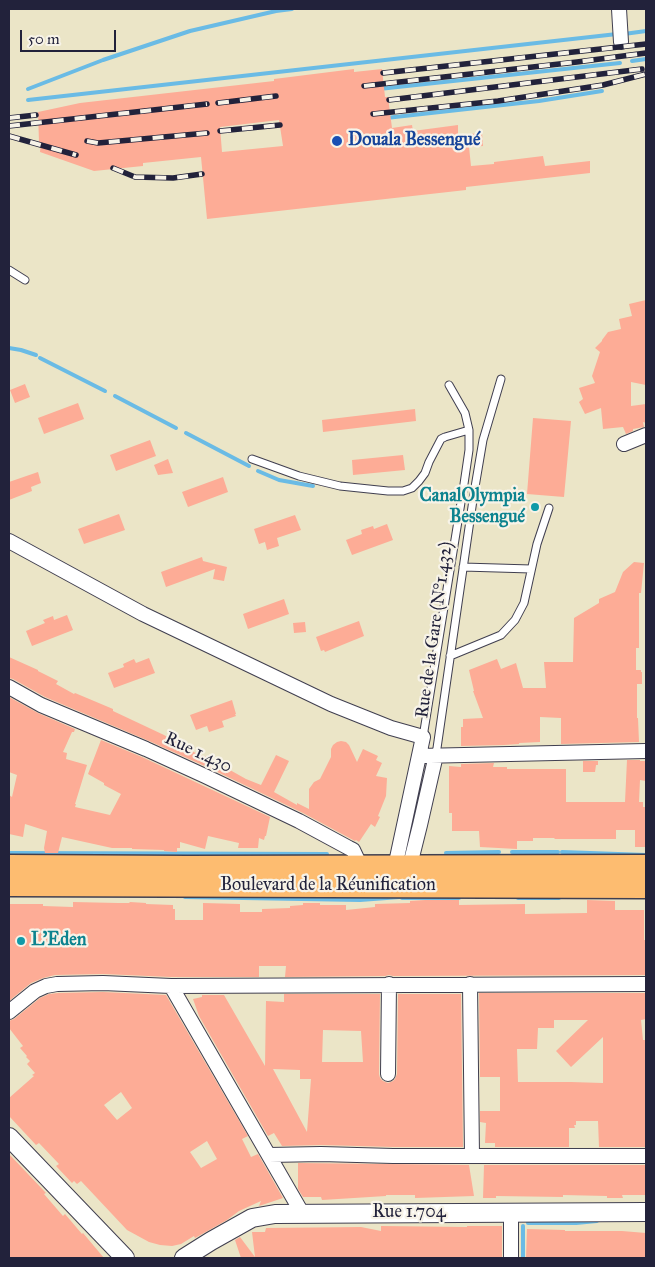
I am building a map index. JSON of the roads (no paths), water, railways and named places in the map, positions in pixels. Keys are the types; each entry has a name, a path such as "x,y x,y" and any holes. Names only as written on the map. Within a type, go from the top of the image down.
{"main road":[{"path":"9,866 362,867 400,876 646,866"},
{"name":"Boulevard de la Réunification","path":"9,884 400,876 646,887"}],"street":[{"path":"619,9 621,42"},
{"path":"624,444 646,435"},
{"path":"9,541 143,614 331,704 391,728 423,737 400,876"},
{"name":"Rue 1.430","path":"9,687 56,712 180,764 299,821 349,848 355,854 362,867"},
{"path":"419,756 646,751"},
{"name":"Rue de la Gare (N°1.432)","path":"400,876 420,825 436,755"},
{"path":"9,1012 35,991 57,984 95,983 171,986 646,984"},
{"path":"388,1074 389,984"},
{"path":"470,984 472,1156"},
{"path":"171,986 302,1213"},
{"path":"9,1137 125,1258"},
{"path":"269,1155 646,1156"},
{"name":"Rue 1.704","path":"184,1258 252,1218 275,1214 646,1212"},
{"path":"511,1213 511,1258"}],"lane":[{"path":"9,270 25,280"},
{"name":"Rue de la Gare (N°1.432)","path":"436,755 483,440 501,379"},
{"path":"423,737 469,450 469,430 465,413 449,385"},
{"path":"252,459 299,476 340,486 403,491 412,488 425,473 441,439 445,436 469,430"},
{"path":"450,656 501,635 515,620 524,603 537,544 549,508"},
{"path":"463,567 531,569"}],"waterway":[{"path":"28,89 103,60 190,31 292,9"},
{"path":"624,34 646,31"},
{"path":"28,100 617,34"},
{"path":"632,61 646,59"},
{"path":"379,89 620,63"},
{"path":"386,118 539,101 602,91"},
{"path":"9,348 36,355"},
{"path":"40,358 105,391"},
{"path":"115,396 176,428"},
{"path":"186,433 249,466"},
{"path":"258,471 279,480 313,486"},
{"path":"446,853 499,852"},
{"path":"512,852 558,852"},
{"path":"562,852 646,855"},
{"path":"9,853 327,854"},
{"path":"185,897 360,900 400,897"},
{"path":"402,898 459,898"},
{"path":"518,898 559,898"},
{"path":"528,1223 597,1221"},
{"path":"523,1226 523,1258"}],"railway":[{"path":"383,73 646,44"},
{"path":"364,86 646,53"},
{"path":"389,100 642,69"},
{"path":"373,114 498,101 603,85 646,74"},
{"path":"218,103 276,96"},
{"path":"9,126 207,104"},
{"path":"9,118 36,115"},
{"path":"220,131 280,125"},
{"path":"87,141 98,143 207,133"},
{"path":"9,136 76,155"},
{"path":"113,168 135,177 173,178 202,174"}],"place":[{"name":"Douala Bessengué","path":"337,141"},
{"name":"CanalOlympia Bessengué","path":"535,507"},
{"name":"L'Eden","path":"21,941"}]}
